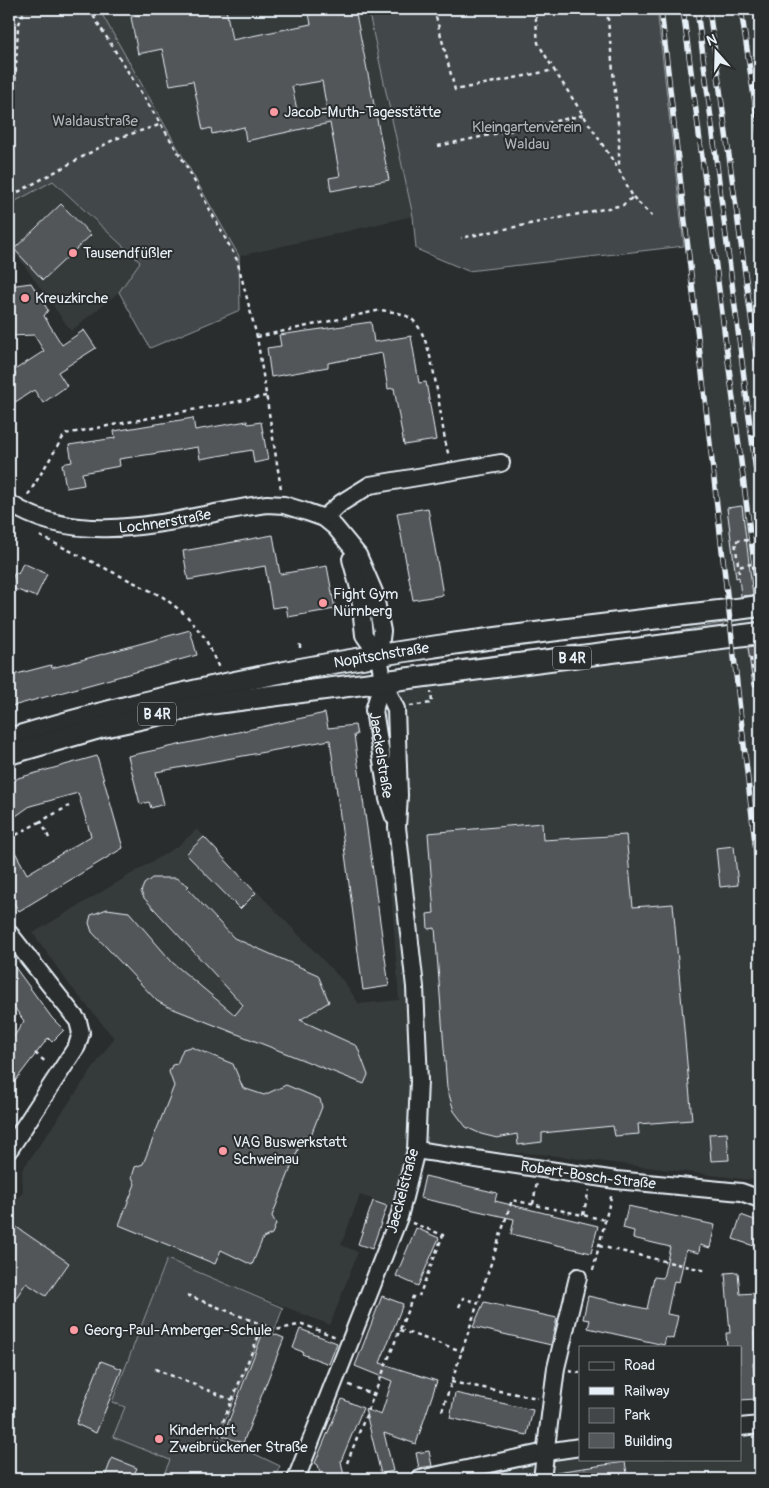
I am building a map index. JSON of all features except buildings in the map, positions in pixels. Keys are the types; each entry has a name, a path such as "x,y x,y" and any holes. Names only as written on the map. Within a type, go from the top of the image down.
{"main road":[{"name":"Nopitschstraße","path":"9,739 100,713 163,698 379,656 436,646 760,606"},
{"name":"Nopitschstraße","path":"9,754 103,727 182,709 383,681 760,633"}],"street":[{"path":"324,518 341,503 370,485 501,463"},
{"name":"Lochnerstraße","path":"14,506 51,522 101,528 147,525 267,504 284,505 324,518 343,537 359,588 364,635 379,656 383,681"},
{"name":"Jaeckelstraße","path":"296,1479 399,1217 416,1150 419,1081 415,987 397,827 399,795 396,708 383,681"},
{"path":"9,933 78,1021 81,1033 71,1056 9,1150"},
{"name":"Robert-Bosch-Straße","path":"416,1150 616,1180 741,1192 760,1198"},
{"path":"542,1479 561,1338 578,1277"},
{"path":"742,1426 760,1425"},
{"path":"420,1479 546,1452 579,1447"}],"path":[{"path":"9,208 11,196 13,88 18,26 25,9"},
{"path":"89,9 182,160 237,260 257,337 284,505"},
{"path":"434,9 455,90 554,70"},
{"path":"535,9 538,43 619,170 633,197 652,216"},
{"path":"607,9 619,133 619,170"},
{"path":"438,146 584,115"},
{"path":"11,196 115,140 159,125"},
{"path":"461,238 623,206 633,197"},
{"path":"257,337 381,310 397,312 411,318 420,328 436,381 448,451 454,470"},
{"path":"14,506 64,434 266,396"},
{"path":"38,518 32,531 100,568 163,597 186,615 206,638 220,669"},
{"path":"738,564 735,541 748,540"},
{"path":"739,573 738,566 751,564"},
{"path":"751,658 755,686 760,685"},
{"path":"431,692 432,703"},
{"path":"9,839 69,806"},
{"path":"41,821 49,838"},
{"path":"9,1035 10,1033 14,1037"},
{"path":"533,1204 540,1169"},
{"path":"583,1215 592,1176"},
{"path":"578,1277 591,1279 616,1180"},
{"path":"442,1411 512,1200 606,1220"},
{"path":"399,1217 443,1235 419,1296"},
{"path":"599,1246 707,1270"},
{"path":"347,1463 414,1294"},
{"path":"187,1295 276,1330 302,1324 351,1343"},
{"path":"459,1307 463,1298 478,1303"},
{"path":"220,1429 263,1325"},
{"path":"400,1330 462,1351"},
{"path":"155,1368 232,1400"},
{"path":"336,1379 374,1395"},
{"path":"452,1382 552,1400"}],"shaded area":[{"name":"Jacob-Muth-Tagesstätte","path":"99,9 368,9 413,216 239,256"},
{"path":"657,9 760,9 760,1181 540,1154 413,1147 398,1208 360,1195 341,1245 358,1252 330,1325 166,1259 112,1402 219,1437 280,1466 275,1479 9,1479 9,1208 23,1192 22,1170 114,1038 68,983 33,933 178,846 197,829 345,983 359,1004 399,1000 376,682 730,636"},
{"name":"Tausendfüßler","path":"53,181 141,262 119,292 71,331 9,244 9,229 14,202"},
{"path":"760,1429 760,1479 425,1479 579,1451 579,1460 742,1460 742,1432"}],"green space":[{"name":"Waldaustraße","path":"9,9 99,9 239,256 240,310 150,348 119,292 140,262 53,181 14,202 9,200"},
{"name":"Kleingartenverein Waldau","path":"368,9 657,9 684,246 468,271 416,249 413,216"},
{"path":"723,623 724,632 431,669 430,663 647,637"},
{"path":"167,1259 283,1308 274,1332 263,1328 219,1437 280,1466 274,1479 162,1479 170,1460 113,1437 125,1407 112,1402"}],"railway":[{"path":"661,9 760,887"},
{"path":"683,9 760,610"},
{"path":"697,9 760,503"},
{"path":"709,9 760,383"},
{"path":"741,9 760,137"}],"place":[{"name":"Jacob-Muth-Tagesstätte","path":"274,112"},
{"name":"Tausendfüßler","path":"73,253"},
{"name":"Kreuzkirche","path":"25,298"},
{"name":"Fight Gym Nürnberg","path":"323,603"},
{"name":"VAG Buswerkstatt Schweinau","path":"223,1151"},
{"name":"Georg-Paul-Amberger-Schule","path":"74,1330"},
{"name":"Kinderhort Zweibrückener Straße","path":"159,1439"}]}
